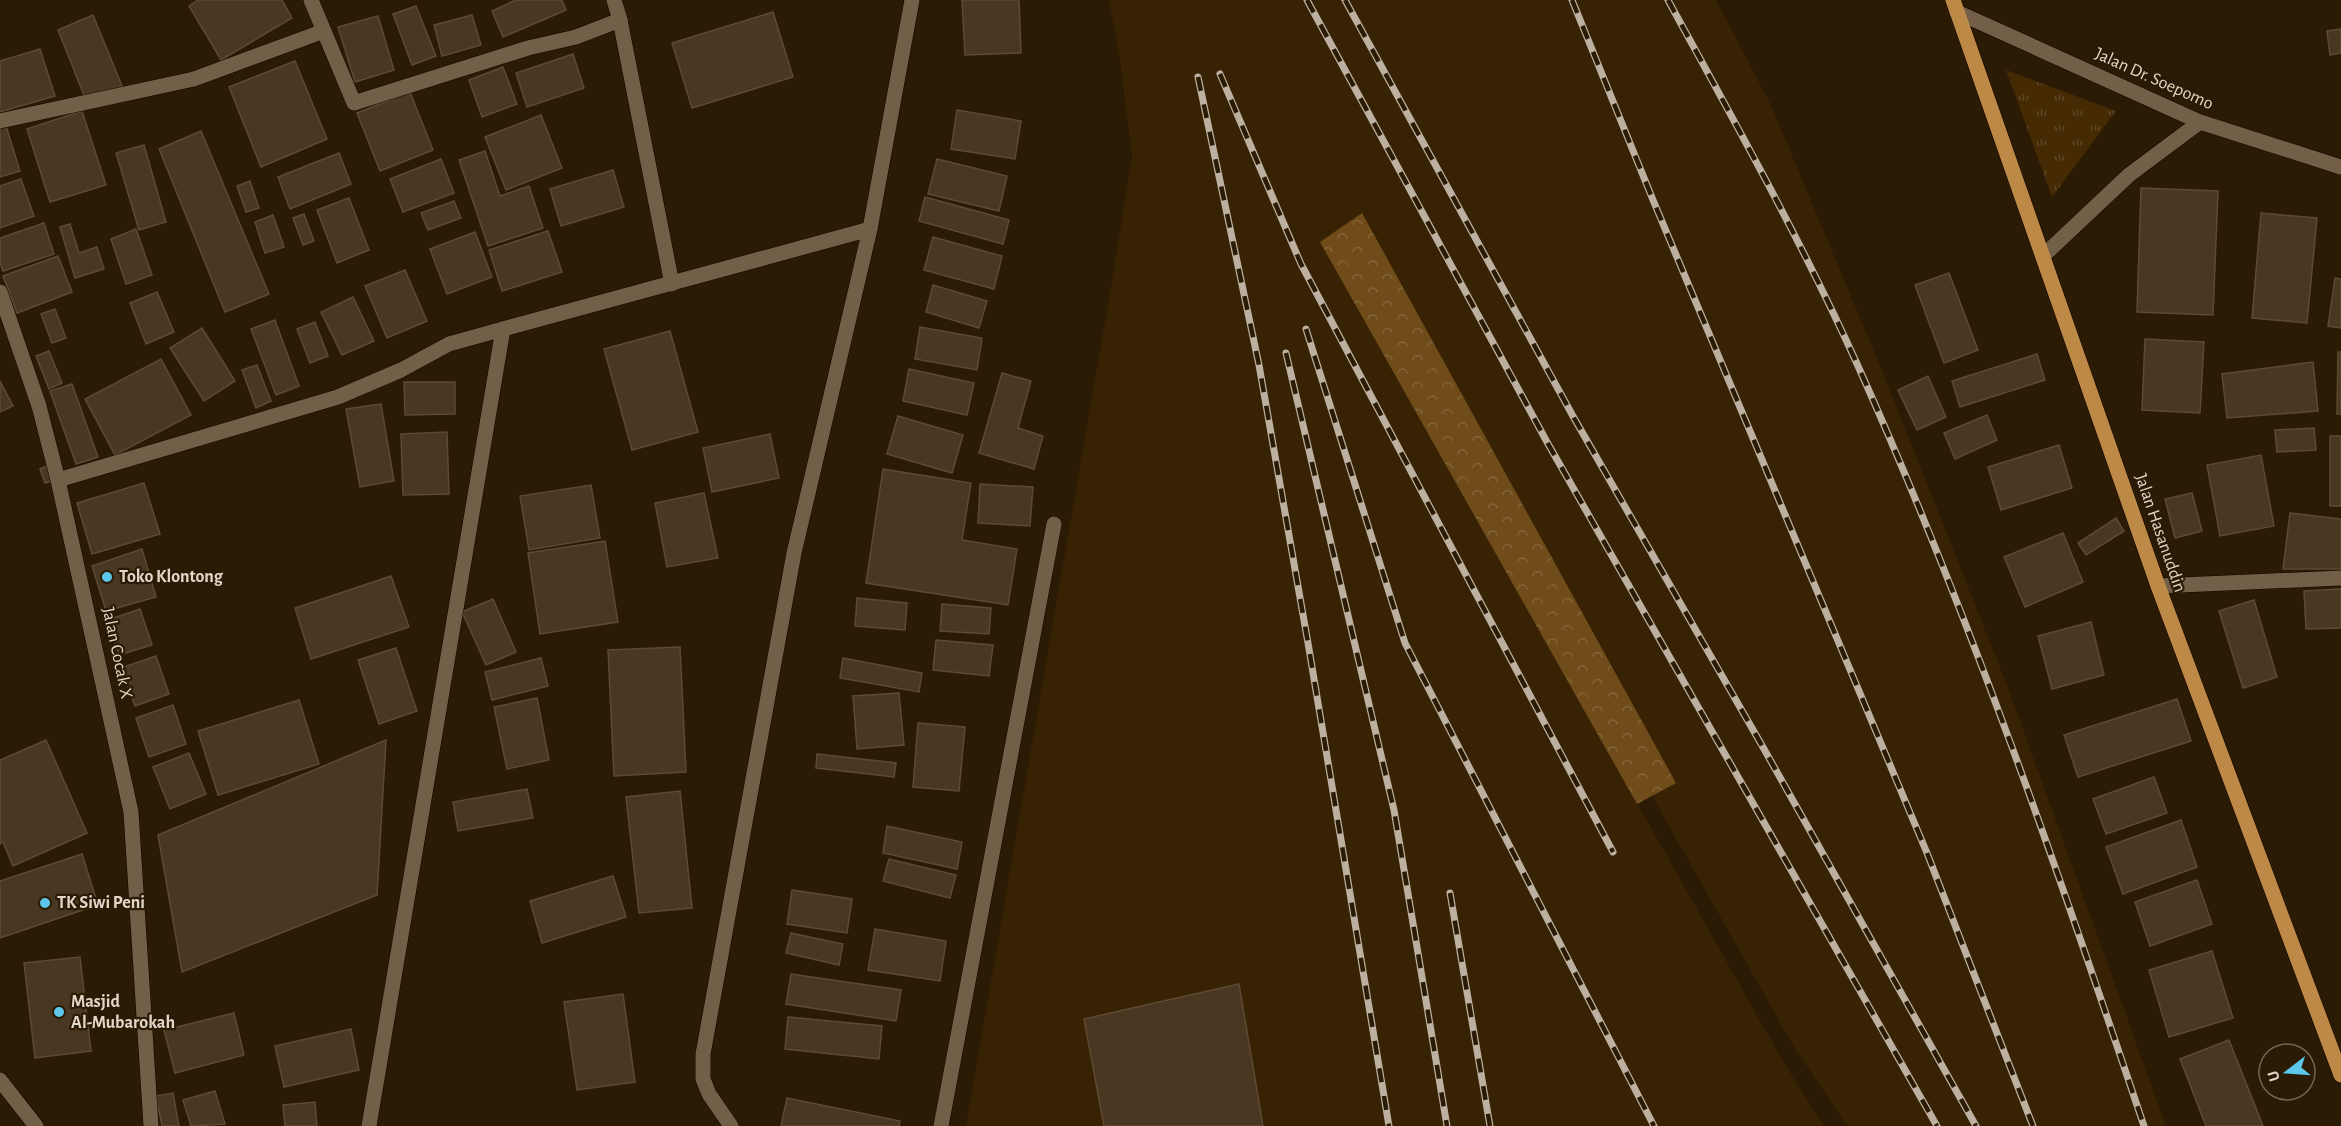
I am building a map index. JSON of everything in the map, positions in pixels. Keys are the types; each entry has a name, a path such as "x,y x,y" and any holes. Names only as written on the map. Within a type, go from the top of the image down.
{"main road":[{"name":"Jalan Hasanuddin","path":"1955,6 2158,586 2341,1075"}],"street":[{"path":"311,0 354,103 528,48 576,37 620,20"},
{"path":"614,0 620,20 672,284"},
{"path":"730,1126 709,1094 703,1079 703,1054 794,553 870,229 912,0"},
{"name":"Jalan Dr. Soepomo","path":"1955,6 2200,122 2341,167"},
{"path":"0,122 194,79 324,31"},
{"path":"2043,256 2129,175 2200,122"},
{"path":"58,480 338,397 401,370 449,344 870,229"},
{"name":"Jalan Cocak X","path":"0,292 39,406 58,480 131,812 151,1126"},
{"path":"369,1126 503,329"},
{"path":"941,1126 1054,524"},
{"path":"2158,586 2341,578"},
{"path":"0,1080 36,1126"}],"shaded area":[{"path":"1109,0 1716,0 1771,105 1883,373 2007,685 2166,1126 1847,1126 1794,1047 1652,796 1676,782 1320,242 1784,1063 1824,1126 966,1126 1132,156 1120,60"}],"green space":[{"path":"2006,70 2116,111 2052,197"},
{"path":"1362,213 1676,783 1637,804 1320,242"}],"building":[{"path":"198,0 282,0 292,18 221,60 189,6"},
{"path":"516,0 562,0 566,10 503,37 492,11"},
{"path":"962,0 1019,0 1021,53 965,55"},
{"path":"416,6 436,56 412,65 393,14"},
{"path":"773,12 793,77 692,108 672,43"},
{"path":"93,15 122,86 86,100 58,30"},
{"path":"472,15 481,45 442,56 434,25"},
{"path":"378,16 394,70 355,82 338,27"},
{"path":"2341,29 2341,53 2330,55 2327,31"},
{"path":"40,49 55,96 0,112 0,61"},
{"path":"573,54 584,88 527,107 516,73"},
{"path":"295,61 327,139 261,167 229,87"},
{"path":"503,67 517,104 482,117 469,80"},
{"path":"410,92 433,150 380,171 357,113"},
{"path":"957,110 1021,121 1015,159 951,149"},
{"path":"82,111 106,185 50,202 27,129"},
{"path":"541,115 562,168 506,190 485,137"},
{"path":"6,126 20,171 0,177 0,128"},
{"path":"201,131 269,294 225,312 159,149"},
{"path":"144,145 166,222 139,230 116,153"},
{"path":"485,151 500,196 529,186 543,228 488,246 459,160"},
{"path":"339,153 351,184 290,209 278,177"},
{"path":"441,159 454,193 403,212 390,179"},
{"path":"937,159 1007,176 999,211 928,194"},
{"path":"613,170 624,207 561,226 550,189"},
{"path":"21,179 34,216 0,228 0,186"},
{"path":"250,181 259,208 246,212 237,186"},
{"path":"2141,188 2218,191 2213,315 2137,312"},
{"path":"925,197 1009,220 1003,244 919,221"},
{"path":"349,198 369,250 337,263 317,210"},
{"path":"454,201 461,218 428,230 421,213"},
{"path":"2261,213 2317,218 2307,323 2252,318"},
{"path":"304,214 314,241 303,245 293,218"},
{"path":"273,215 284,247 265,253 255,222"},
{"path":"44,223 54,254 3,271 0,263 0,238"},
{"path":"70,224 79,253 97,247 104,269 75,278 60,227"},
{"path":"136,229 152,275 126,284 111,239"},
{"path":"548,231 562,272 502,291 489,250"},
{"path":"475,232 492,277 447,294 430,249"},
{"path":"933,237 1002,256 994,289 924,270"},
{"path":"58,256 72,292 17,313 3,276"},
{"path":"405,270 427,321 387,338 365,286"},
{"path":"1949,273 1978,350 1944,363 1915,285"},
{"path":"2335,278 2341,279 2341,328 2328,326"},
{"path":"933,285 987,301 979,328 926,312"},
{"path":"157,292 174,332 146,344 130,303"},
{"path":"353,297 374,341 342,355 321,312"},
{"path":"55,309 66,338 52,343 41,314"},
{"path":"275,320 299,386 276,395 251,329"},
{"path":"315,322 328,356 310,363 297,329"},
{"path":"920,327 982,338 977,370 915,359"},
{"path":"202,328 235,381 204,401 170,348"},
{"path":"670,331 698,432 632,450 604,349"},
{"path":"2145,339 2204,342 2200,413 2142,410"},
{"path":"49,351 62,383 49,389 36,356"},
{"path":"2338,352 2341,352 2341,414 2337,414"},
{"path":"2037,354 2045,380 1960,407 1952,381"},
{"path":"161,359 191,415 115,455 85,399"},
{"path":"2313,362 2318,411 2227,418 2222,374"},
{"path":"257,365 271,401 256,408 242,370"},
{"path":"909,369 974,383 967,415 903,401"},
{"path":"1002,373 1031,381 1018,428 1043,436 1034,469 979,453"},
{"path":"1928,376 1946,417 1917,430 1898,390"},
{"path":"0,381 13,406 0,412"},
{"path":"404,382 455,382 455,414 405,415"},
{"path":"72,384 98,457 76,464 50,391"},
{"path":"381,404 394,481 360,487 346,409"},
{"path":"1987,415 1997,440 1955,459 1944,433"},
{"path":"898,416 963,435 952,473 887,454"},
{"path":"2314,428 2316,450 2277,452 2275,430"},
{"path":"447,432 449,494 403,495 401,434"},
{"path":"770,434 779,478 712,492 703,448"},
{"path":"2330,436 2341,436 2341,506 2330,506"},
{"path":"2059,445 2072,488 2001,510 1988,467"},
{"path":"2261,455 2274,526 2220,536 2207,465"},
{"path":"49,465 54,481 45,483 40,469"},
{"path":"883,469 971,483 962,540 1017,549 1008,605 866,583"},
{"path":"144,483 160,534 92,554 77,503"},
{"path":"980,484 1033,487 1030,526 978,523"},
{"path":"591,485 600,538 529,550 520,496"},
{"path":"704,493 718,558 667,567 655,503"},
{"path":"2192,493 2202,531 2175,538 2165,499"},
{"path":"2290,513 2341,519 2341,569 2283,569"},
{"path":"2116,518 2124,531 2086,555 2078,543"},
{"path":"2063,533 2083,582 2025,607 2004,557"},
{"path":"605,541 618,622 540,634 528,553"},
{"path":"142,549 156,597 106,611 92,566"},
{"path":"391,576 409,627 311,659 295,608"},
{"path":"2341,589 2341,628 2306,629 2304,591"},
{"path":"857,598 907,603 905,630 855,626"},
{"path":"493,599 516,652 486,665 462,612"},
{"path":"2254,600 2277,677 2243,688 2219,611"},
{"path":"942,604 991,608 989,634 940,631"},
{"path":"140,609 152,645 119,655 108,620"},
{"path":"2091,622 2104,675 2052,689 2038,636"},
{"path":"936,640 993,645 989,676 933,670"},
{"path":"680,647 686,772 614,776 608,650"},
{"path":"396,648 417,711 379,724 358,660"},
{"path":"156,656 169,694 135,706 121,668"},
{"path":"541,658 548,686 492,700 485,672"},
{"path":"843,658 922,673 919,692 840,678"},
{"path":"899,693 904,745 857,749 853,696"},
{"path":"537,698 549,760 507,769 494,707"},
{"path":"2177,699 2191,741 2078,777 2064,735"},
{"path":"299,700 319,764 218,795 198,731"},
{"path":"173,705 186,744 149,757 136,718"},
{"path":"918,723 965,727 959,791 913,787"},
{"path":"46,740 87,833 13,866 3,842 0,844 0,760"},
{"path":"386,740 377,895 182,972 158,835"},
{"path":"189,753 206,794 170,809 153,767"},
{"path":"817,754 896,763 894,777 816,768"},
{"path":"2154,777 2167,813 2106,834 2093,799"},
{"path":"527,789 533,818 458,831 453,802"},
{"path":"680,791 692,908 639,913 626,797"},
{"path":"2181,820 2197,867 2123,894 2106,847"},
{"path":"887,826 962,842 957,869 883,853"},
{"path":"82,854 98,905 0,938 0,881"},
{"path":"889,859 956,875 950,898 883,881"},
{"path":"613,876 626,917 542,943 530,901"},
{"path":"2197,880 2212,924 2150,946 2135,902"},
{"path":"792,890 852,899 847,933 787,924"},
{"path":"875,929 946,941 940,981 868,970"},
{"path":"791,933 843,944 839,965 786,953"},
{"path":"2212,951 2233,1018 2169,1037 2149,970"},
{"path":"80,957 91,1051 35,1058 24,963"},
{"path":"791,974 901,990 896,1021 786,1004"},
{"path":"1239,984 1263,1126 1104,1126 1084,1019"},
{"path":"623,994 635,1082 577,1090 564,1002"},
{"path":"234,1013 244,1055 175,1073 164,1030"},
{"path":"788,1017 882,1026 879,1059 785,1049"},
{"path":"351,1029 359,1070 284,1087 275,1046"},
{"path":"2229,1040 2263,1126 2206,1126 2180,1059"},
{"path":"215,1091 225,1124 191,1126 183,1100"},
{"path":"173,1093 179,1126 162,1126 156,1096"},
{"path":"787,1098 900,1121 899,1126 781,1126"},
{"path":"315,1102 317,1126 285,1126 283,1105"}],"railway":[{"path":"1307,0 1547,442 1937,1126"},
{"path":"1345,0 1574,418 1976,1126"},
{"path":"1572,0 1653,200 1927,853 2033,1126"},
{"path":"1668,0 1814,273 1899,459 1975,648 2045,838 2144,1126"},
{"path":"1220,74 1301,264 1613,852"},
{"path":"1198,77 1259,365 1389,1126"},
{"path":"1306,329 1405,643 1654,1126"},
{"path":"1286,353 1394,810 1447,1126"},
{"path":"1450,893 1490,1126"}],"place":[{"name":"Toko Klontong","path":"107,577"},
{"name":"TK Siwi Peni","path":"45,903"},
{"name":"Masjid Al-Mubarokah","path":"59,1012"}]}
